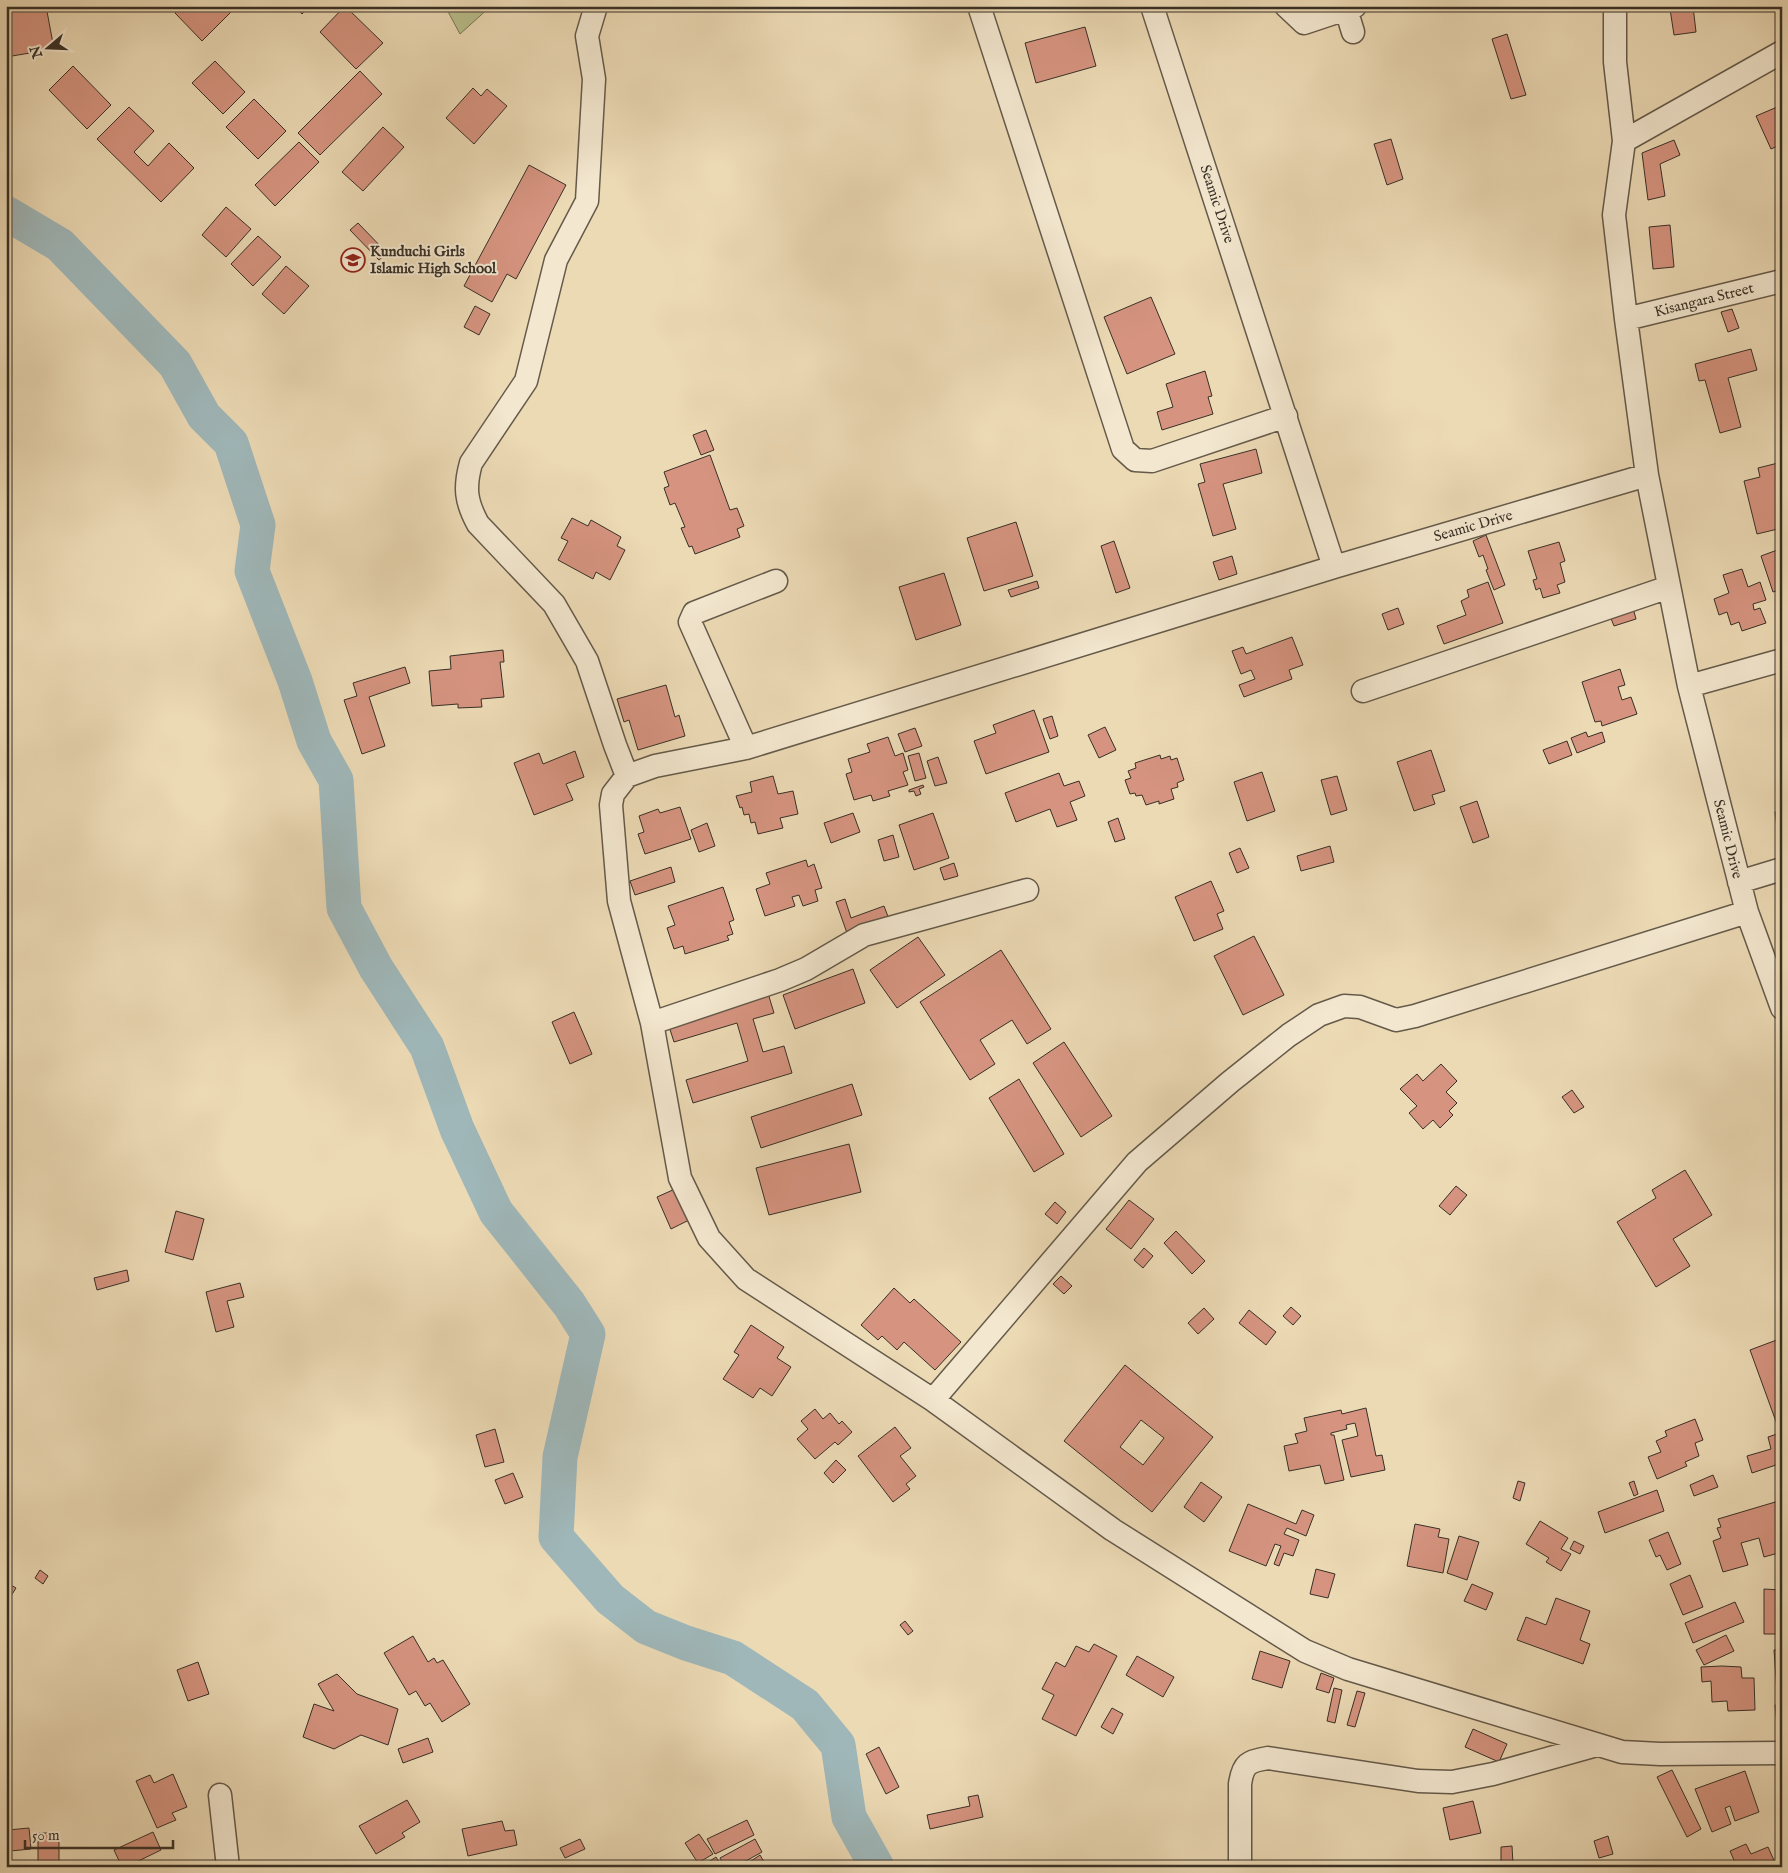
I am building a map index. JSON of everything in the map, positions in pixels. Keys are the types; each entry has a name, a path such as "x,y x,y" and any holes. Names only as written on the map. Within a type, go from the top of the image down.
{"street":[{"path":"596,6 587,36 594,79 587,201 556,260 526,381 471,463 466,478 466,494 470,510 478,524 554,604 587,661 614,745 627,776"},
{"path":"979,6 1123,449 1135,460 1152,461 1286,416"},
{"name":"Seamic Drive","path":"1152,6 1334,567 1647,475 1688,686 1747,912 1782,1008"},
{"path":"1286,6 1304,23 1350,8 1354,32"},
{"path":"1615,6 1615,62 1624,141 1614,214 1647,475"},
{"path":"1624,141 1782,52"},
{"name":"Kisangara Street","path":"1626,319 1782,281"},
{"path":"1334,567 746,748 656,766 627,776 613,794 611,805 619,901 652,1023 680,1178 709,1238 746,1279 933,1400 1113,1530 1305,1650 1348,1670 1622,1752 1651,1754 1782,1753"},
{"path":"746,748 690,622 694,613 776,581"},
{"path":"1363,691 1669,587"},
{"path":"1688,686 1782,660"},
{"path":"1739,882 1782,869"},
{"path":"652,1023 780,980 838,951 864,935 1027,890"},
{"path":"933,1400 1137,1162 1238,1076 1289,1035 1319,1015 1344,1006 1360,1007 1396,1020 1415,1016 1747,912"},
{"path":"1240,1867 1240,1784 1242,1771 1253,1760 1268,1758 1418,1781 1452,1782 1493,1774 1597,1745"},
{"path":"220,1795 228,1867"}],"green space":[{"path":"445,6 491,6 460,34"}],"building":[{"path":"6,6 46,6 54,49 6,57"},
{"path":"183,6 237,6 202,41 175,13"},
{"path":"294,6 310,6 302,14"},
{"path":"345,6 383,43 356,69 320,32"},
{"path":"1693,6 1696,32 1674,35 1670,9"},
{"path":"1085,27 1096,66 1036,83 1025,43"},
{"path":"1507,34 1526,95 1511,99 1492,39"},
{"path":"215,61 245,92 223,114 192,83"},
{"path":"73,66 111,105 87,129 49,90"},
{"path":"360,71 382,94 320,155 298,133"},
{"path":"473,88 481,96 487,89 507,106 474,144 446,118"},
{"path":"254,99 286,131 258,159 226,127"},
{"path":"1782,105 1782,144 1771,149 1756,116"},
{"path":"129,107 154,131 134,152 148,166 169,143 194,168 161,202 97,139"},
{"path":"383,127 404,147 363,191 342,172"},
{"path":"1391,139 1403,179 1387,185 1374,144"},
{"path":"1674,140 1680,155 1660,164 1665,196 1648,200 1642,153"},
{"path":"299,142 319,162 275,206 255,185"},
{"path":"529,165 566,185 516,279 507,274 492,302 464,286"},
{"path":"226,207 251,229 226,257 202,235"},
{"path":"358,223 387,253 379,260 350,230"},
{"path":"1670,225 1674,267 1653,269 1649,227"},
{"path":"258,236 281,257 253,286 231,264"},
{"path":"286,266 309,286 284,314 262,294"},
{"path":"1151,297 1175,354 1127,374 1104,317"},
{"path":"475,306 490,314 479,335 464,327"},
{"path":"1732,309 1739,328 1728,332 1721,312"},
{"path":"1751,349 1757,370 1728,378 1741,427 1720,433 1705,380 1699,381 1695,364"},
{"path":"1205,371 1212,396 1208,397 1213,414 1162,430 1157,412 1173,407 1166,384"},
{"path":"706,430 714,450 701,455 693,435"},
{"path":"1256,449 1262,473 1223,484 1236,529 1213,536 1198,484 1205,482 1200,464"},
{"path":"710,455 730,510 737,508 744,526 737,529 740,537 695,554 692,546 689,547 681,528 685,527 675,503 670,505 664,488 669,486 664,472"},
{"path":"1782,462 1782,528 1757,534 1744,481 1760,477 1758,468"},
{"path":"572,518 588,526 591,520 621,537 617,546 625,550 610,580 596,572 593,579 558,560 568,541 561,538"},
{"path":"1016,522 1033,576 984,591 967,538"},
{"path":"1486,535 1505,585 1494,590 1486,570 1488,569 1483,555 1479,557 1473,541"},
{"path":"1114,541 1130,588 1116,593 1101,546"},
{"path":"1559,542 1565,561 1560,563 1565,582 1557,585 1560,593 1543,598 1540,588 1536,590 1533,580 1537,579 1528,551"},
{"path":"1780,549 1782,555 1782,589 1773,592 1761,556"},
{"path":"1232,556 1237,574 1219,580 1213,562"},
{"path":"1742,569 1748,587 1760,582 1766,600 1753,604 1754,610 1760,608 1766,623 1742,631 1739,622 1731,625 1727,612 1719,615 1714,599 1729,593 1723,575"},
{"path":"944,573 961,625 916,640 899,587"},
{"path":"1037,581 1039,588 1011,597 1008,590"},
{"path":"1488,582 1503,623 1444,644 1437,626 1466,615 1461,601 1469,597 1467,590"},
{"path":"1398,608 1404,624 1388,630 1382,614"},
{"path":"1633,608 1636,619 1614,626 1610,616"},
{"path":"1292,637 1303,665 1289,670 1292,679 1244,697 1239,685 1255,679 1251,670 1241,674 1232,651 1243,647 1246,654"},
{"path":"503,650 504,662 500,662 504,697 481,699 482,707 458,708 458,704 432,706 429,671 451,669 450,656"},
{"path":"405,667 410,683 369,697 385,746 362,754 344,700 357,696 353,683"},
{"path":"1620,669 1625,685 1618,687 1622,700 1631,697 1637,714 1602,726 1601,721 1595,722 1582,682"},
{"path":"666,685 675,717 679,715 685,736 638,750 629,720 624,722 617,699"},
{"path":"1034,710 1049,752 986,774 974,741 996,733 993,725"},
{"path":"1052,716 1058,736 1050,739 1043,719"},
{"path":"1105,727 1116,750 1099,758 1088,735"},
{"path":"915,728 922,746 905,752 898,734"},
{"path":"1586,732 1588,737 1602,732 1605,742 1577,753 1571,738"},
{"path":"888,737 895,756 903,753 908,770 903,772 908,785 888,791 890,796 873,801 871,795 854,800 846,774 852,772 848,759 870,752 867,744"},
{"path":"1567,741 1572,755 1549,764 1543,750"},
{"path":"1431,750 1445,791 1432,795 1435,804 1414,811 1397,762"},
{"path":"575,751 584,777 566,784 573,800 534,815 514,763 539,753 543,764"},
{"path":"919,753 926,778 915,781 908,756"},
{"path":"1160,755 1161,759 1170,756 1171,760 1177,758 1184,780 1177,783 1178,787 1171,789 1174,799 1159,804 1159,801 1146,805 1142,795 1130,794 1125,780 1131,778 1128,771 1136,768 1135,763"},
{"path":"938,757 947,783 935,786 927,761"},
{"path":"1262,772 1275,811 1247,821 1234,782"},
{"path":"1059,773 1064,786 1079,781 1085,796 1070,802 1077,820 1057,827 1050,809 1016,822 1005,793"},
{"path":"773,776 778,794 793,791 798,814 780,818 783,828 758,834 755,822 751,823 749,814 744,815 736,796 752,792 750,782"},
{"path":"1337,776 1347,810 1331,815 1321,780"},
{"path":"923,785 924,787 919,789 921,794 916,796 914,791 909,792 909,790"},
{"path":"1477,801 1489,837 1473,843 1460,807"},
{"path":"680,807 691,839 645,854 638,834 644,832 639,816 658,809 660,813"},
{"path":"1782,811 1782,827 1777,828 1775,812"},
{"path":"853,813 860,832 831,843 824,823"},
{"path":"933,813 949,858 914,870 899,825"},
{"path":"1118,818 1125,839 1115,842 1108,822"},
{"path":"707,823 715,846 699,852 691,830"},
{"path":"893,835 899,857 884,861 878,840"},
{"path":"1330,846 1334,862 1301,871 1297,856"},
{"path":"1240,848 1249,868 1237,873 1229,853"},
{"path":"806,860 808,867 814,864 822,888 815,890 818,901 803,906 799,895 792,897 795,906 765,916 756,889 770,884 766,873"},
{"path":"954,863 958,876 944,880 940,868"},
{"path":"671,867 675,882 635,895 630,881"},
{"path":"1211,881 1224,911 1217,914 1223,929 1194,941 1175,897"},
{"path":"723,887 734,920 729,922 733,934 727,936 729,940 685,954 683,946 674,949 667,928 675,925 668,906"},
{"path":"845,899 851,918 884,906 889,919 847,933 836,902"},
{"path":"1254,936 1284,995 1243,1015 1214,956"},
{"path":"918,937 945,975 897,1008 870,970"},
{"path":"1001,950 1051,1029 1027,1044 1012,1020 980,1040 995,1064 970,1080 920,1002"},
{"path":"853,969 865,1003 795,1029 783,995"},
{"path":"767,990 774,1013 753,1019 763,1052 784,1046 792,1073 693,1103 686,1080 748,1061 737,1023 674,1042 667,1020"},
{"path":"574,1012 592,1054 570,1064 552,1022"},
{"path":"1064,1042 1112,1116 1081,1137 1033,1063"},
{"path":"1441,1064 1457,1081 1446,1092 1457,1103 1449,1111 1453,1115 1440,1128 1433,1120 1423,1129 1409,1113 1417,1106 1400,1089 1417,1074 1423,1081"},
{"path":"1019,1079 1064,1154 1034,1172 989,1098"},
{"path":"852,1084 862,1115 761,1148 751,1117"},
{"path":"1572,1090 1584,1107 1574,1113 1562,1097"},
{"path":"849,1144 861,1192 769,1215 756,1168"},
{"path":"1685,1170 1712,1215 1673,1239 1690,1266 1656,1287 1617,1222 1656,1198 1652,1190"},
{"path":"1456,1186 1467,1195 1450,1215 1439,1206"},
{"path":"675,1189 689,1220 671,1229 657,1197"},
{"path":"1129,1200 1154,1219 1131,1249 1106,1229"},
{"path":"1055,1202 1066,1212 1057,1224 1045,1214"},
{"path":"176,1211 204,1219 193,1260 165,1252"},
{"path":"1176,1231 1205,1261 1192,1274 1164,1243"},
{"path":"1144,1248 1153,1256 1143,1268 1134,1260"},
{"path":"127,1270 129,1281 97,1290 94,1278"},
{"path":"1061,1276 1072,1286 1064,1294 1053,1284"},
{"path":"240,1283 244,1297 227,1301 234,1327 216,1332 206,1292"},
{"path":"894,1288 910,1303 914,1299 961,1342 935,1370 904,1342 897,1350 882,1336 878,1340 861,1325"},
{"path":"1291,1307 1301,1316 1293,1325 1283,1316"},
{"path":"1204,1308 1214,1319 1198,1334 1188,1323"},
{"path":"1249,1310 1276,1332 1266,1345 1239,1323"},
{"path":"751,1325 784,1347 777,1358 791,1367 772,1396 760,1388 753,1398 723,1379 739,1355 734,1352"},
{"path":"1782,1338 1782,1363 1778,1365 1782,1376 1782,1438 1750,1350"},
{"path":"1125,1365 1213,1437 1152,1512 1064,1441","holes":["1141,1420 1164,1438 1143,1465 1120,1447"]},
{"path":"1366,1408 1376,1456 1382,1455 1385,1470 1351,1477 1342,1440 1358,1436 1355,1423 1346,1425 1347,1429 1331,1433 1331,1435 1334,1435 1344,1480 1325,1484 1320,1465 1289,1471 1284,1446 1298,1443 1295,1434 1307,1431 1304,1418 1341,1410 1342,1414"},
{"path":"815,1409 823,1419 830,1413 839,1424 842,1421 852,1432 838,1445 835,1442 815,1459 797,1439 808,1429 801,1421"},
{"path":"1695,1419 1703,1440 1695,1443 1699,1456 1685,1462 1687,1466 1657,1479 1648,1457 1661,1452 1656,1441 1667,1436 1665,1431"},
{"path":"895,1427 911,1448 900,1456 916,1476 906,1484 910,1489 893,1502 858,1456"},
{"path":"495,1429 504,1462 485,1467 476,1435"},
{"path":"1780,1433 1782,1463 1752,1473 1747,1456 1771,1449 1768,1437"},
{"path":"836,1460 846,1470 833,1483 824,1473"},
{"path":"513,1473 523,1497 505,1504 495,1480"},
{"path":"1713,1475 1718,1487 1694,1496 1690,1485"},
{"path":"1518,1481 1525,1483 1520,1501 1513,1498"},
{"path":"1634,1481 1638,1494 1634,1496 1629,1483"},
{"path":"1201,1482 1222,1497 1204,1522 1184,1507"},
{"path":"1657,1490 1664,1511 1605,1533 1598,1512"},
{"path":"1782,1500 1782,1552 1764,1557 1759,1538 1741,1543 1748,1565 1723,1572 1713,1541 1721,1538 1717,1528 1721,1527 1718,1519"},
{"path":"1248,1504 1296,1524 1302,1510 1314,1515 1306,1536 1287,1528 1284,1534 1299,1540 1293,1556 1284,1553 1279,1566 1274,1564 1281,1546 1275,1544 1266,1566 1229,1551"},
{"path":"1540,1521 1568,1538 1561,1549 1571,1554 1561,1571 1546,1562 1549,1558 1526,1544"},
{"path":"1415,1524 1440,1529 1438,1537 1449,1539 1443,1573 1407,1566"},
{"path":"1668,1532 1681,1564 1667,1570 1660,1555 1656,1557 1649,1540"},
{"path":"1459,1536 1479,1542 1467,1580 1447,1573"},
{"path":"1574,1541 1584,1546 1580,1554 1570,1549"},
{"path":"1316,1569 1335,1574 1328,1598 1310,1594"},
{"path":"40,1570 48,1576 43,1584 35,1578"},
{"path":"1690,1575 1703,1607 1683,1615 1670,1584"},
{"path":"6,1582 16,1588 11,1596 6,1593"},
{"path":"1472,1584 1493,1593 1486,1610 1464,1601"},
{"path":"1764,1589 1781,1590 1780,1634 1764,1634"},
{"path":"1556,1598 1590,1611 1580,1640 1590,1644 1583,1664 1517,1640 1526,1617 1546,1625"},
{"path":"1735,1602 1744,1622 1693,1643 1685,1623"},
{"path":"905,1621 913,1631 908,1635 900,1625"},
{"path":"1726,1635 1734,1651 1704,1665 1696,1650"},
{"path":"413,1636 428,1662 434,1658 437,1663 443,1660 470,1704 442,1722 430,1703 425,1706 416,1691 409,1695 384,1653"},
{"path":"1094,1644 1117,1656 1076,1736 1042,1719 1054,1695 1042,1689 1056,1662 1065,1667 1076,1646 1089,1652"},
{"path":"1782,1649 1782,1692 1777,1693 1774,1650"},
{"path":"1260,1651 1290,1661 1282,1688 1252,1679"},
{"path":"1137,1656 1174,1677 1163,1697 1126,1675"},
{"path":"198,1662 209,1694 188,1701 177,1670"},
{"path":"1701,1667 1741,1667 1742,1678 1754,1678 1755,1710 1728,1711 1727,1701 1712,1702 1711,1681 1702,1682"},
{"path":"1321,1673 1334,1678 1329,1693 1316,1689"},
{"path":"337,1674 357,1694 398,1709 388,1745 361,1735 334,1749 303,1737 314,1704 334,1711 318,1684"},
{"path":"1334,1688 1342,1690 1335,1723 1327,1721"},
{"path":"1357,1691 1365,1693 1355,1727 1347,1725"},
{"path":"1782,1704 1782,1745 1779,1745 1775,1705"},
{"path":"1112,1708 1123,1714 1113,1734 1101,1727"},
{"path":"1473,1729 1507,1744 1499,1762 1465,1747"},
{"path":"428,1738 433,1752 403,1763 398,1749"},
{"path":"879,1747 899,1787 886,1794 866,1754"},
{"path":"1672,1770 1701,1829 1687,1837 1657,1777"},
{"path":"1745,1771 1759,1812 1735,1821 1730,1806 1725,1808 1731,1824 1712,1832 1695,1789"},
{"path":"173,1774 187,1807 172,1813 176,1820 157,1828 136,1781 150,1775 154,1783"},
{"path":"978,1795 983,1817 930,1829 927,1815 970,1806 968,1797"},
{"path":"407,1800 420,1822 402,1833 405,1837 376,1854 359,1826"},
{"path":"1473,1801 1481,1833 1450,1840 1443,1808"},
{"path":"747,1820 754,1835 715,1854 707,1839"},
{"path":"502,1821 505,1831 514,1830 517,1845 468,1856 462,1829"},
{"path":"29,1828 31,1849 10,1851 8,1830"},
{"path":"153,1832 161,1850 126,1867 122,1867 114,1850"},
{"path":"38,1833 59,1833 59,1867 38,1867"},
{"path":"699,1834 713,1854 698,1863 685,1843"},
{"path":"1608,1836 1613,1854 1599,1858 1594,1841"},
{"path":"580,1839 585,1849 565,1858 560,1848"},
{"path":"755,1839 762,1852 735,1867 725,1867 720,1858"},
{"path":"1746,1844 1751,1854 1768,1847 1777,1867 1737,1867 1730,1851"},
{"path":"1512,1846 1513,1864 1501,1864 1501,1847"},
{"path":"760,1855 767,1867 742,1867"},
{"path":"716,1857 721,1865 702,1867 702,1866"},
{"path":"198,1862 199,1866 211,1865 211,1867 184,1867 184,1863"}],"waterway":[{"path":"6,213 60,245 175,364 204,416 231,443 258,525 252,571 295,681 314,741 336,780 344,908 376,968 427,1047 457,1129 496,1212 569,1304 588,1334 560,1457 556,1537 610,1599 646,1627 686,1643 733,1658 805,1705 838,1745 849,1817 877,1867"}],"place":[{"name":"Kunduchi Girls Islamic High School","path":"353,260"}]}
